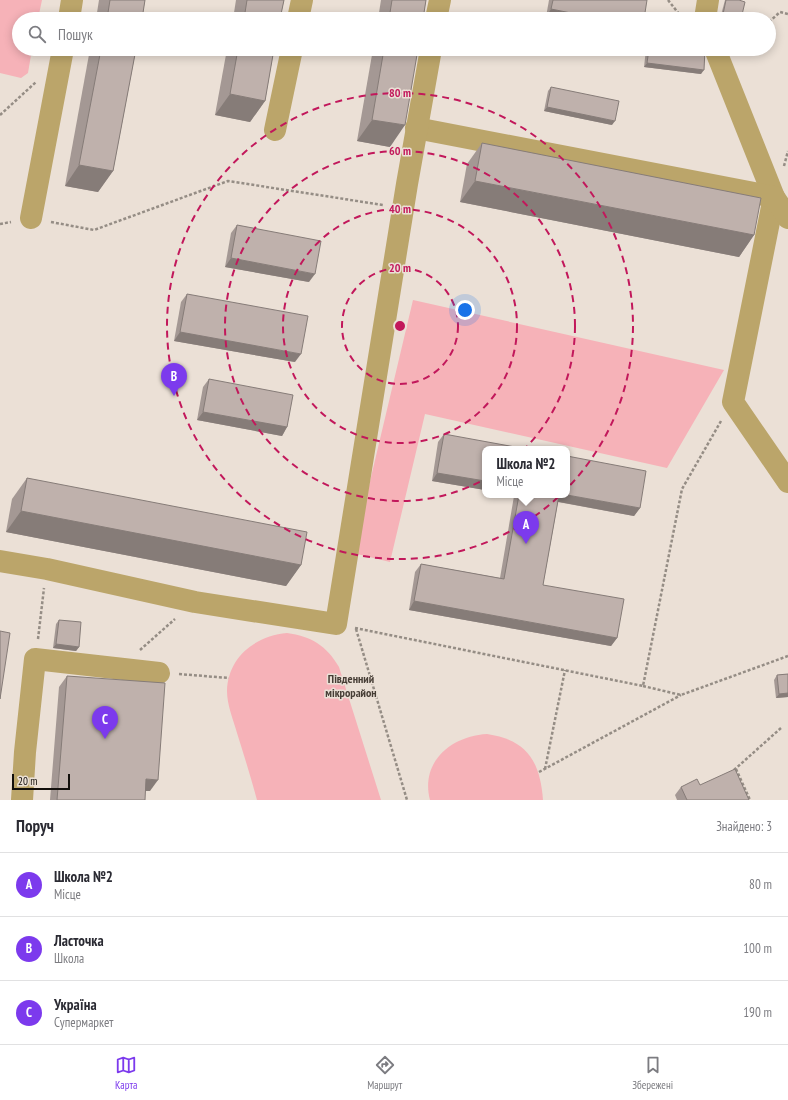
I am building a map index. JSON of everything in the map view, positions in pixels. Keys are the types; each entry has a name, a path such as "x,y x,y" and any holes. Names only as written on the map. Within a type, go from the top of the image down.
{"lane":[{"path":"70,12 72,0"},
{"path":"299,12 302,0"},
{"path":"437,12 440,0"},
{"path":"706,12 708,0"},
{"path":"31,218 62,56"},
{"path":"275,130 291,56"},
{"path":"0,561 47,569 195,602 346,626 403,208 430,56"},
{"path":"718,56 774,197 788,218"},
{"path":"416,128 774,197"},
{"path":"774,197 733,402 788,482"},
{"path":"22,800 24,752 35,659 159,673"}],"path":[{"path":"668,0 677,12"},
{"path":"776,16 780,12 788,14"},
{"path":"0,115 60,56"},
{"path":"31,218 94,230 228,181 403,208"},
{"path":"643,686 682,489 733,402"},
{"path":"35,659 47,569"},
{"path":"118,669 195,602"},
{"path":"346,626 681,695"},
{"path":"346,626 407,800"},
{"path":"539,772 681,695 788,656"},
{"path":"544,769 565,670"},
{"path":"159,673 229,678"},
{"path":"729,772 736,769 781,728"},
{"path":"736,769 750,800"}],"shaded area":[{"path":"0,0 42,0 39,12 12,12 12,56 31,56 28,73 21,78 0,73"},
{"path":"413,300 724,370 667,468 425,414 390,562 353,553"},
{"path":"287,633 296,634 318,643 329,653 339,667 381,800 257,800 229,707 227,691 229,679 232,668 245,650 264,639"},
{"path":"487,734 512,741 522,747 529,755 539,774 543,800 430,800 428,786 430,774 434,763 441,754 462,740"}],"building":[{"path":"110,0 145,0 143,12 108,12"},
{"path":"247,0 284,0 281,12 245,12"},
{"path":"392,0 426,0 424,12 390,12"},
{"path":"553,0 647,0 645,12 566,12 551,9"},
{"path":"726,0 739,0 745,2 743,12 723,12"},
{"path":"100,56 135,56 113,171 79,165"},
{"path":"237,56 273,56 265,101 230,94"},
{"path":"383,56 417,56 405,125 372,120"},
{"path":"648,56 705,56 704,70 647,63"},
{"path":"551,87 619,101 615,121 547,107"},
{"path":"482,143 761,198 754,235 475,181"},
{"path":"237,225 321,241 315,274 231,258"},
{"path":"187,294 308,316 301,354 180,332"},
{"path":"209,379 293,395 287,427 203,412"},
{"path":"444,434 510,446 482,446 482,480 437,473"},
{"path":"570,457 646,471 640,508 570,496"},
{"path":"27,478 307,532 301,565 21,511"},
{"path":"518,498 558,498 543,585 624,599 617,638 414,601 421,564 504,579"},
{"path":"59,620 81,622 79,647 56,644"},
{"path":"0,631 10,633 0,699"},
{"path":"788,674 788,693 779,694 777,675"},
{"path":"67,676 165,683 158,780 146,779 145,800 57,800"},
{"path":"735,769 749,800 687,800 681,787 697,779 700,785"}],"place":[{"name":"Ласточка","path":"174,396"},
{"name":"Школа №2","path":"526,544"},
{"name":"Україна","path":"105,739"}],"district":[{"name":"Південний мікрорайон","path":"351,686"}]}
